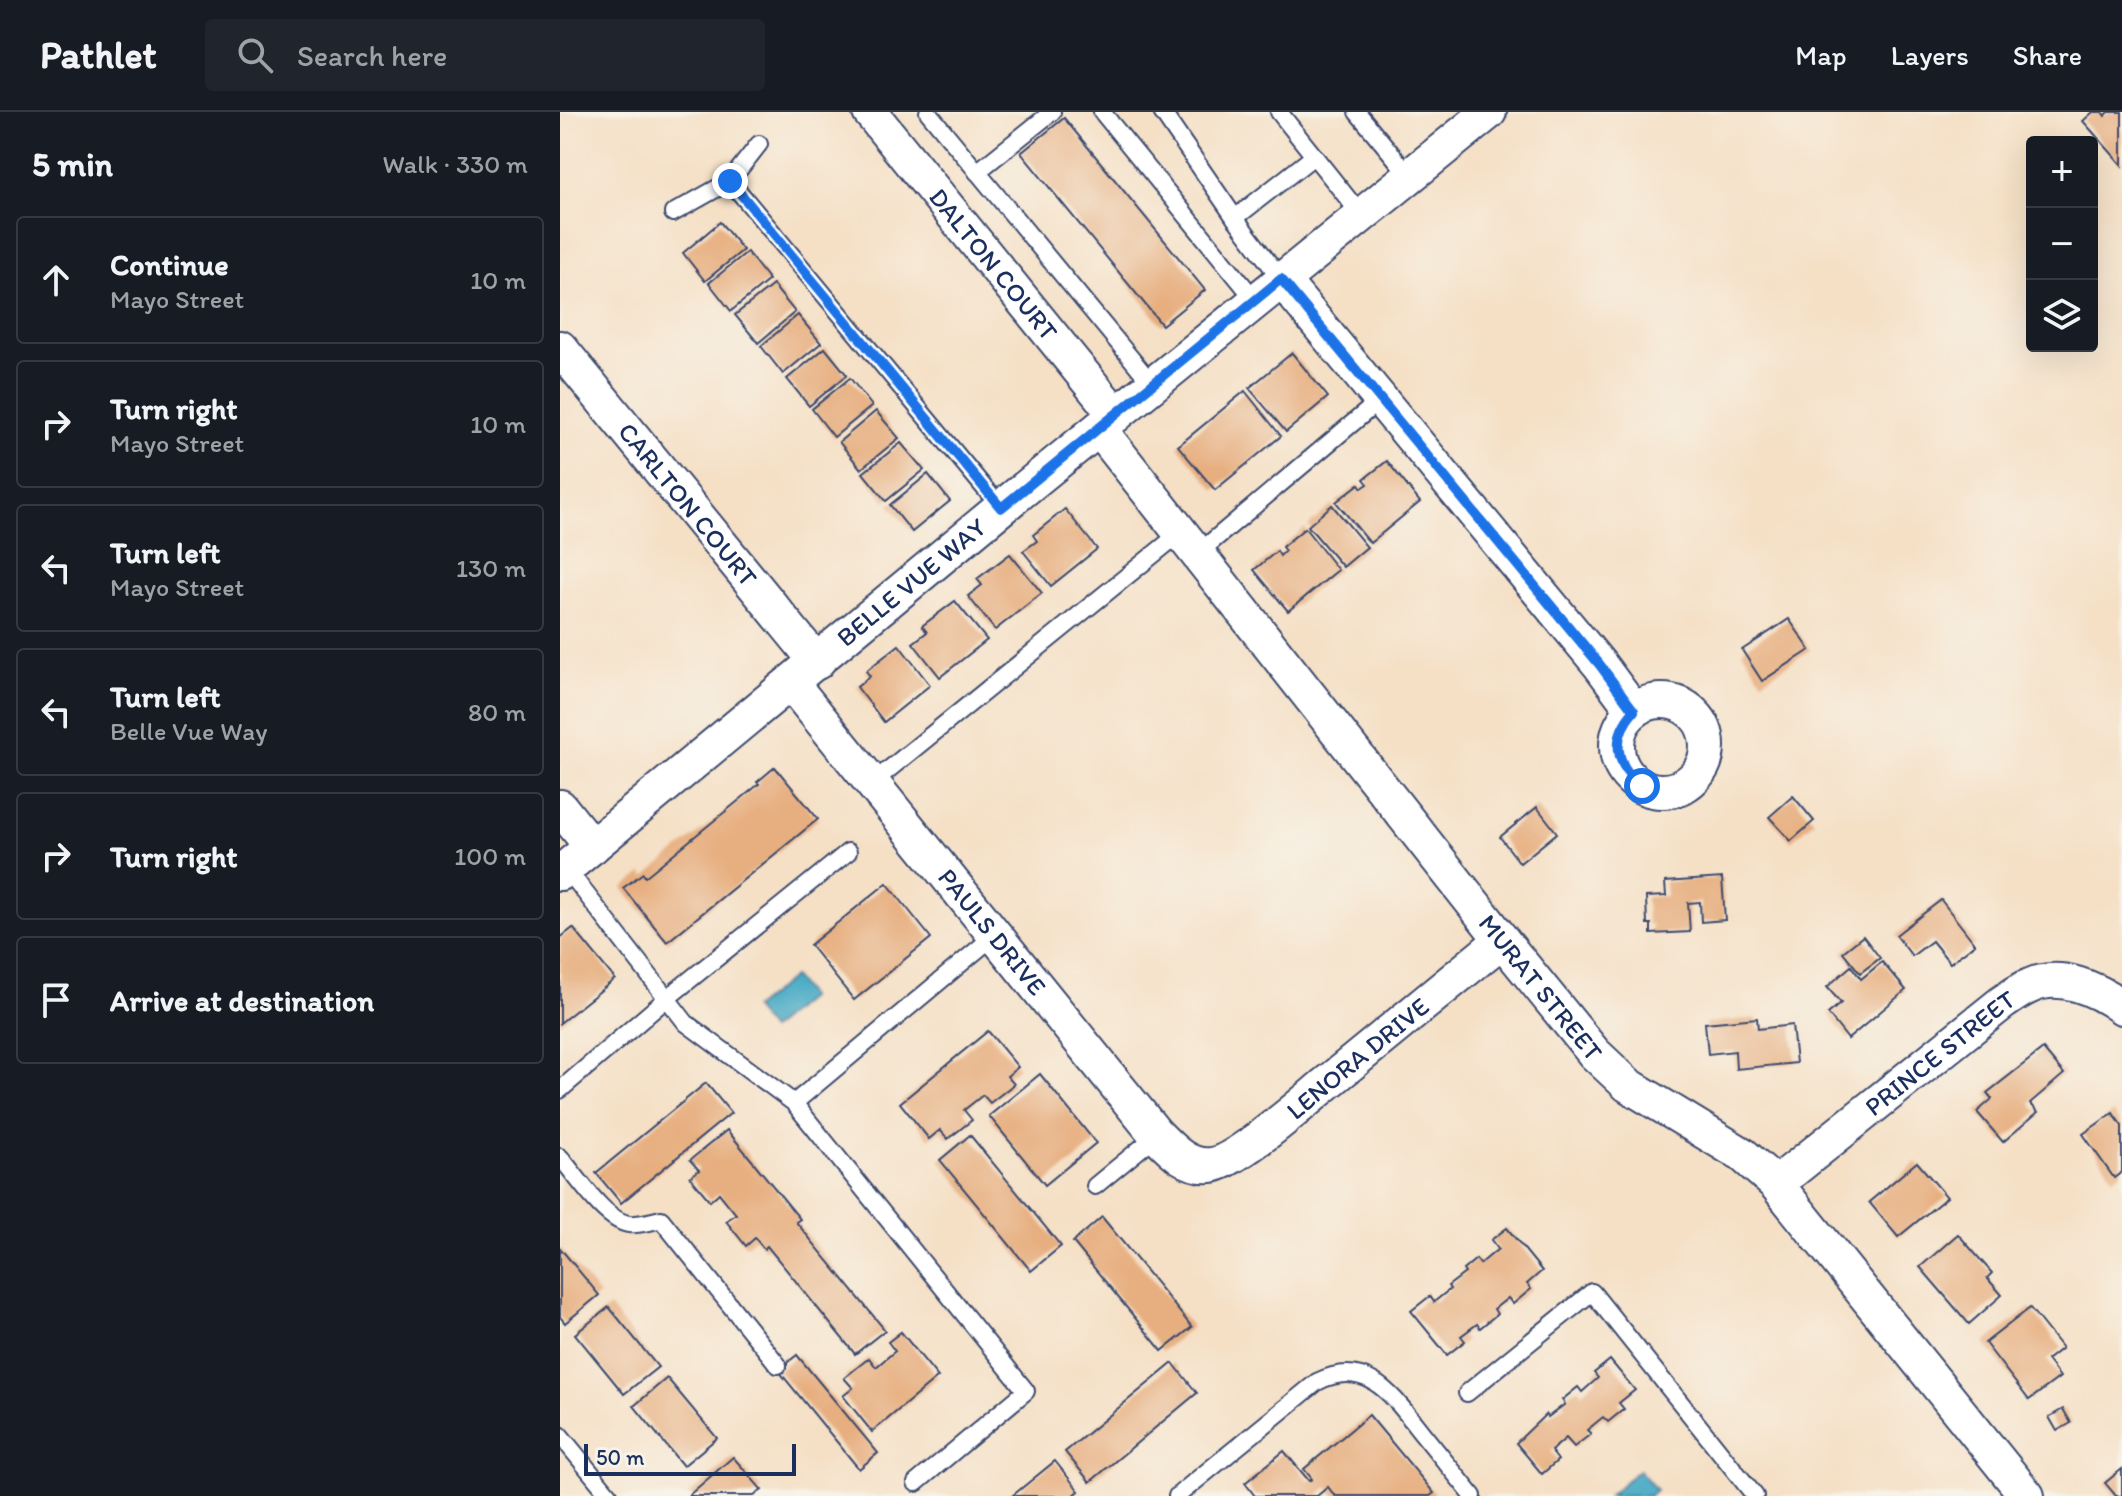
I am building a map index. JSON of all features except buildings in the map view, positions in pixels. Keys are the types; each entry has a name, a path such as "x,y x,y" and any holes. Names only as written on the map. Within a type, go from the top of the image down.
{"street":[{"name":"DALTON COURT","path":"870,112 1108,422"},
{"name":"BELLE VUE WAY","path":"573,863 1001,508 1489,112"},
{"path":"1268,290 1380,400 1600,665 1634,711"},
{"name":"CARLTON COURT","path":"560,348 804,673"},
{"name":"MURAT STREET","path":"1108,422 1189,543 1594,1053 1628,1085 1743,1155 1776,1184 2027,1496"},
{"name":"PAULS DRIVE","path":"804,673 872,783 1157,1135 1176,1154 1207,1166"},
{"path":"560,807 573,863"},
{"name":"LENORA DRIVE","path":"1207,1166 1222,1163 1280,1121 1502,940"},
{"name":"PRINCE STREET","path":"1776,1184 2002,1003 2031,985 2053,980 2077,985 2122,1007"}],"lane":[{"path":"928,112 1153,385"},
{"path":"977,172 1052,112"},
{"path":"1102,112 1268,290"},
{"path":"1162,112 1235,218 1268,290"},
{"path":"1279,112 1361,215"},
{"path":"1357,112 1410,176"},
{"path":"673,213 730,181 759,144"},
{"path":"1235,218 1314,156"},
{"path":"730,181 1001,508"},
{"path":"872,783 1380,400"},
{"path":"560,1090 666,999 848,852"},
{"path":"573,863 666,999 686,1023 794,1103 1026,1391 916,1483"},
{"path":"794,1103 995,935"},
{"path":"1095,1186 1157,1135"},
{"path":"560,1157 610,1216 626,1224 661,1219 778,1365"},
{"path":"1467,1393 1592,1292 1755,1496"},
{"path":"1177,1496 1317,1382 1332,1374 1349,1373 1363,1376 1385,1388 1473,1496"},
{"path":"560,1435 605,1490 585,1496"}],"water":[{"path":"793,977 809,997 770,1030 753,1009"},
{"path":"1639,1470 1656,1490 1649,1496 1608,1496"}],"route":[{"path":"730,181 1001,508 1281,279 1600,665 1634,711 1624,722 1618,736 1618,751 1630,777 1642,786"}]}
